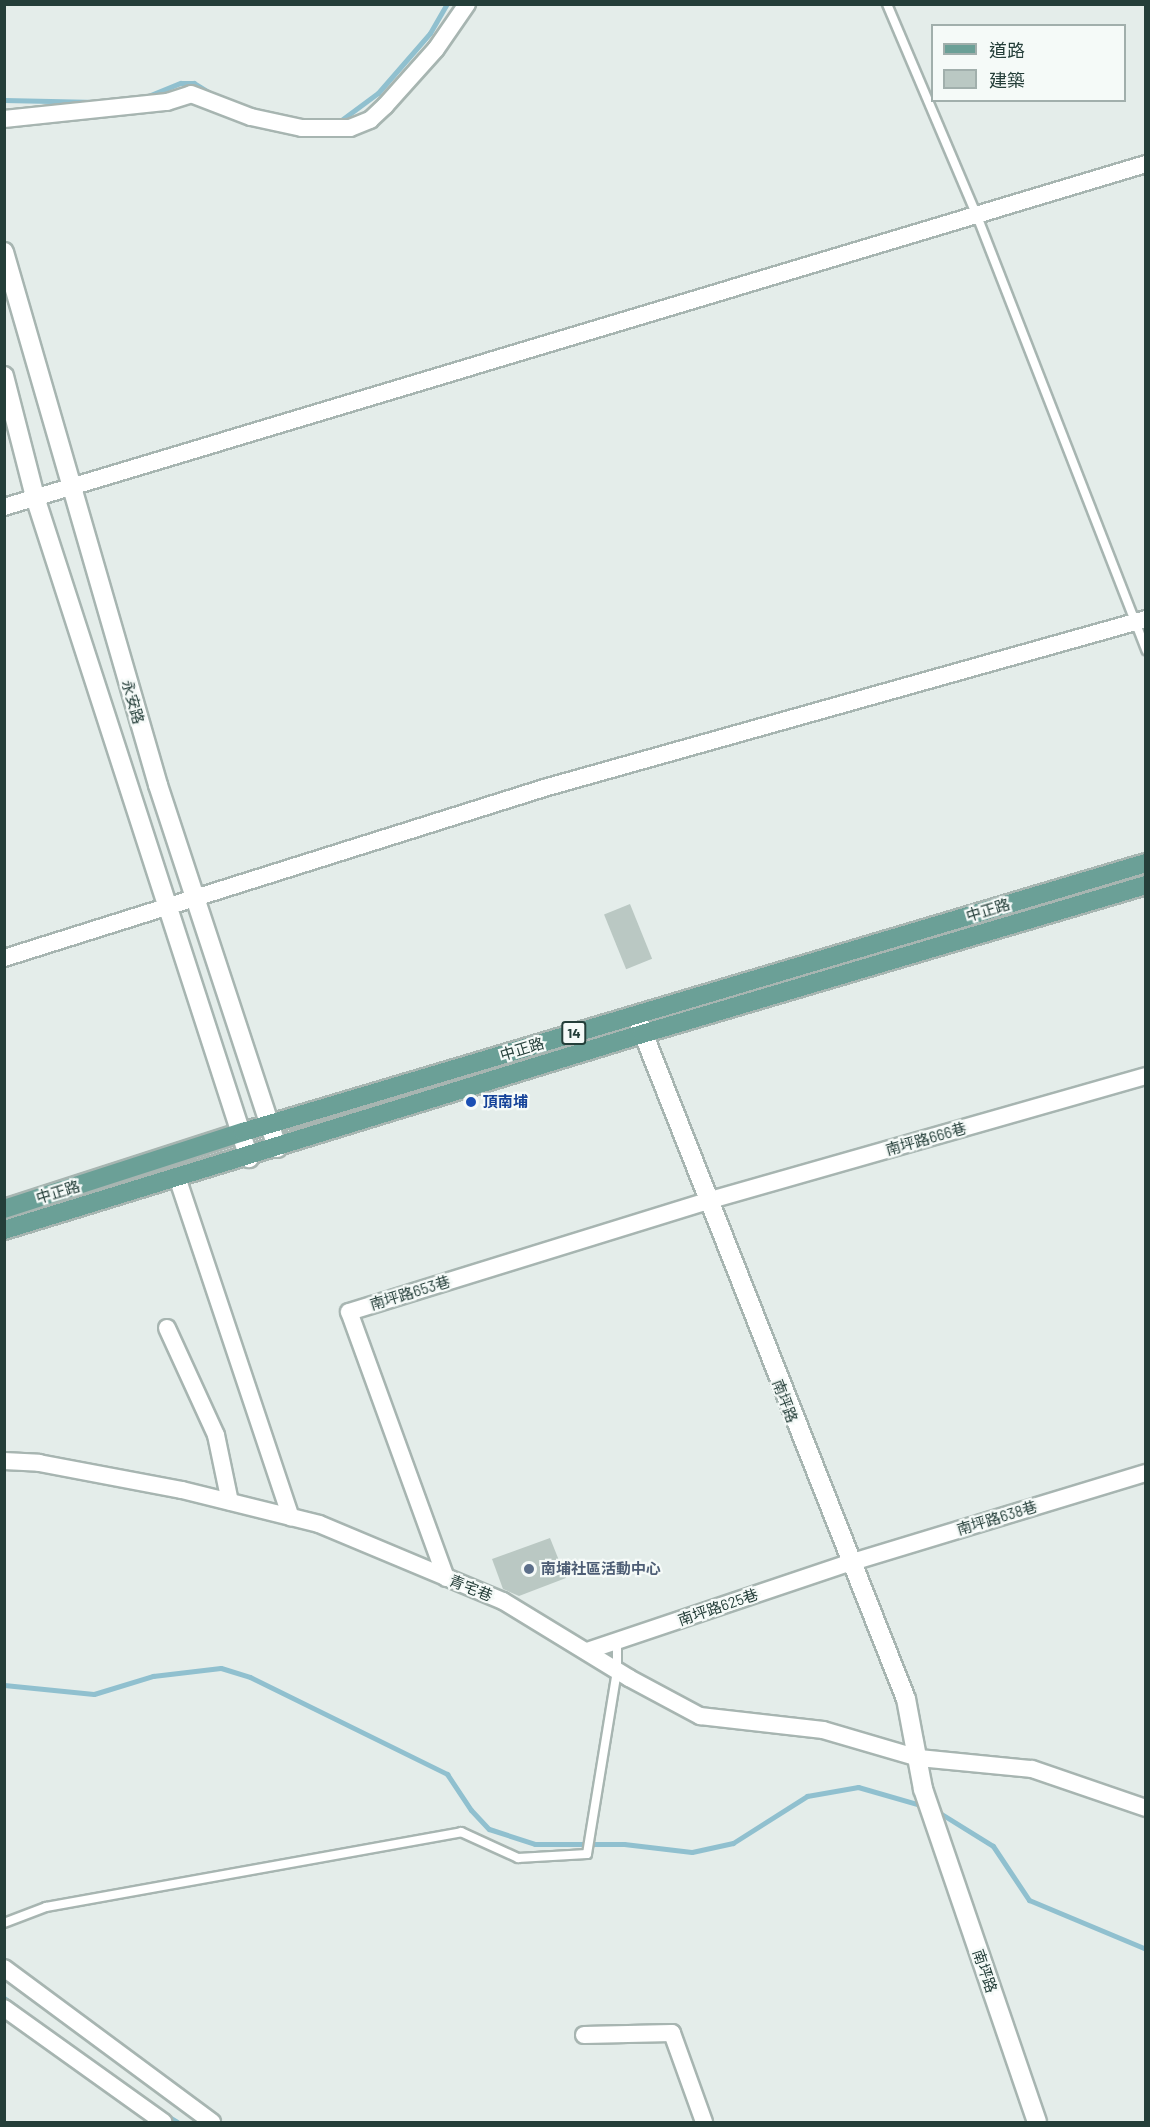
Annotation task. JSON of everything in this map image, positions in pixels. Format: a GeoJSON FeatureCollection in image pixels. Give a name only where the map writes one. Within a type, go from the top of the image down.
{"type":"FeatureCollection","features":[{"type":"Feature","properties":{"kind":"main road","name":"中正路"},"geometry":{"type":"LineString","coordinates":[[4,1209],[243,1132],[1146,863]]}},
{"type":"Feature","properties":{"kind":"main road","name":"中正路"},"geometry":{"type":"LineString","coordinates":[[4,1230],[177,1177],[249,1158],[642,1034],[1146,885]]}},
{"type":"Feature","properties":{"kind":"street"},"geometry":{"type":"LineString","coordinates":[[4,119],[167,102],[191,94],[251,117],[292,126],[350,128],[370,120],[385,106],[436,49],[467,4]]}},
{"type":"Feature","properties":{"kind":"street"},"geometry":{"type":"LineString","coordinates":[[4,507],[607,323],[1146,165]]}},
{"type":"Feature","properties":{"kind":"street","name":"永安路"},"geometry":{"type":"LineString","coordinates":[[4,252],[70,488],[193,897],[267,1125],[277,1148]]}},
{"type":"Feature","properties":{"kind":"street","name":"永安路"},"geometry":{"type":"LineString","coordinates":[[4,376],[35,497],[243,1132],[249,1158]]}},
{"type":"Feature","properties":{"kind":"street"},"geometry":{"type":"LineString","coordinates":[[4,958],[167,904],[544,788],[1140,621]]}},
{"type":"Feature","properties":{"kind":"street","name":"南坪路"},"geometry":{"type":"LineString","coordinates":[[636,1015],[849,1563],[906,1699],[919,1758],[923,1789],[1037,2122]]}},
{"type":"Feature","properties":{"kind":"street","name":"南坪路666巷"},"geometry":{"type":"LineString","coordinates":[[707,1201],[1146,1076]]}},
{"type":"Feature","properties":{"kind":"street"},"geometry":{"type":"LineString","coordinates":[[177,1177],[291,1517]]}},
{"type":"Feature","properties":{"kind":"street","name":"南坪路653巷"},"geometry":{"type":"LineString","coordinates":[[446,1578],[349,1312],[707,1201]]}},
{"type":"Feature","properties":{"kind":"street"},"geometry":{"type":"LineString","coordinates":[[167,1328],[216,1435],[230,1502]]}},
{"type":"Feature","properties":{"kind":"street","name":"青宅巷"},"geometry":{"type":"LineString","coordinates":[[4,1461],[39,1463],[230,1502],[291,1517],[388,1550],[446,1578],[503,1601],[617,1670],[699,1716],[823,1730],[919,1758],[1032,1769],[1146,1808]]}},
{"type":"Feature","properties":{"kind":"street","name":"南坪路638巷"},"geometry":{"type":"LineString","coordinates":[[849,1563],[1146,1473]]}},
{"type":"Feature","properties":{"kind":"street","name":"南坪路625巷"},"geometry":{"type":"LineString","coordinates":[[587,1651],[849,1563]]}},
{"type":"Feature","properties":{"kind":"street"},"geometry":{"type":"LineString","coordinates":[[4,1968],[212,2122]]}},
{"type":"Feature","properties":{"kind":"street"},"geometry":{"type":"LineString","coordinates":[[4,2008],[163,2122]]}},
{"type":"Feature","properties":{"kind":"street"},"geometry":{"type":"LineString","coordinates":[[584,2036],[672,2033],[704,2122]]}},
{"type":"Feature","properties":{"kind":"lane"},"geometry":{"type":"LineString","coordinates":[[887,4],[977,216],[1140,621],[1146,650]]}},
{"type":"Feature","properties":{"kind":"lane"},"geometry":{"type":"LineString","coordinates":[[4,1923],[67,1903],[461,1832],[518,1858],[586,1854],[617,1670],[616,1641]]}},
{"type":"Feature","properties":{"kind":"building"},"geometry":{"type":"Polygon","coordinates":[[[630,904],[652,959],[626,969],[604,914],[630,904]]]}},
{"type":"Feature","properties":{"kind":"building","name":"南埔社區活動中心"},"geometry":{"type":"Polygon","coordinates":[[[550,1538],[566,1578],[519,1596],[503,1589],[492,1559],[550,1538]]]}},
{"type":"Feature","properties":{"kind":"waterway"},"geometry":{"type":"LineString","coordinates":[[340,121],[378,93],[430,33],[447,4]]}},
{"type":"Feature","properties":{"kind":"waterway"},"geometry":{"type":"LineString","coordinates":[[148,96],[181,83],[194,83],[213,95]]}},
{"type":"Feature","properties":{"kind":"waterway"},"geometry":{"type":"LineString","coordinates":[[4,100],[97,102]]}},
{"type":"Feature","properties":{"kind":"waterway"},"geometry":{"type":"LineString","coordinates":[[4,1685],[94,1694],[153,1676],[221,1668],[250,1677],[447,1774],[471,1810],[489,1829],[535,1844],[624,1844],[692,1852],[733,1843],[807,1796],[858,1787],[924,1806]]}},
{"type":"Feature","properties":{"kind":"waterway"},"geometry":{"type":"LineString","coordinates":[[935,1810],[993,1846],[1029,1900],[1146,1949]]}},
{"type":"Feature","properties":{"kind":"waterway"},"geometry":{"type":"LineString","coordinates":[[4,1998],[17,2007]]}},
{"type":"Feature","properties":{"kind":"waterway"},"geometry":{"type":"LineString","coordinates":[[166,2115],[177,2122]]}},
{"type":"Feature","properties":{"kind":"place","name":"頂南埔"},"geometry":{"type":"Point","coordinates":[471,1102]}},
{"type":"Feature","properties":{"kind":"place","name":"南埔社區活動中心"},"geometry":{"type":"Point","coordinates":[529,1569]}}]}
